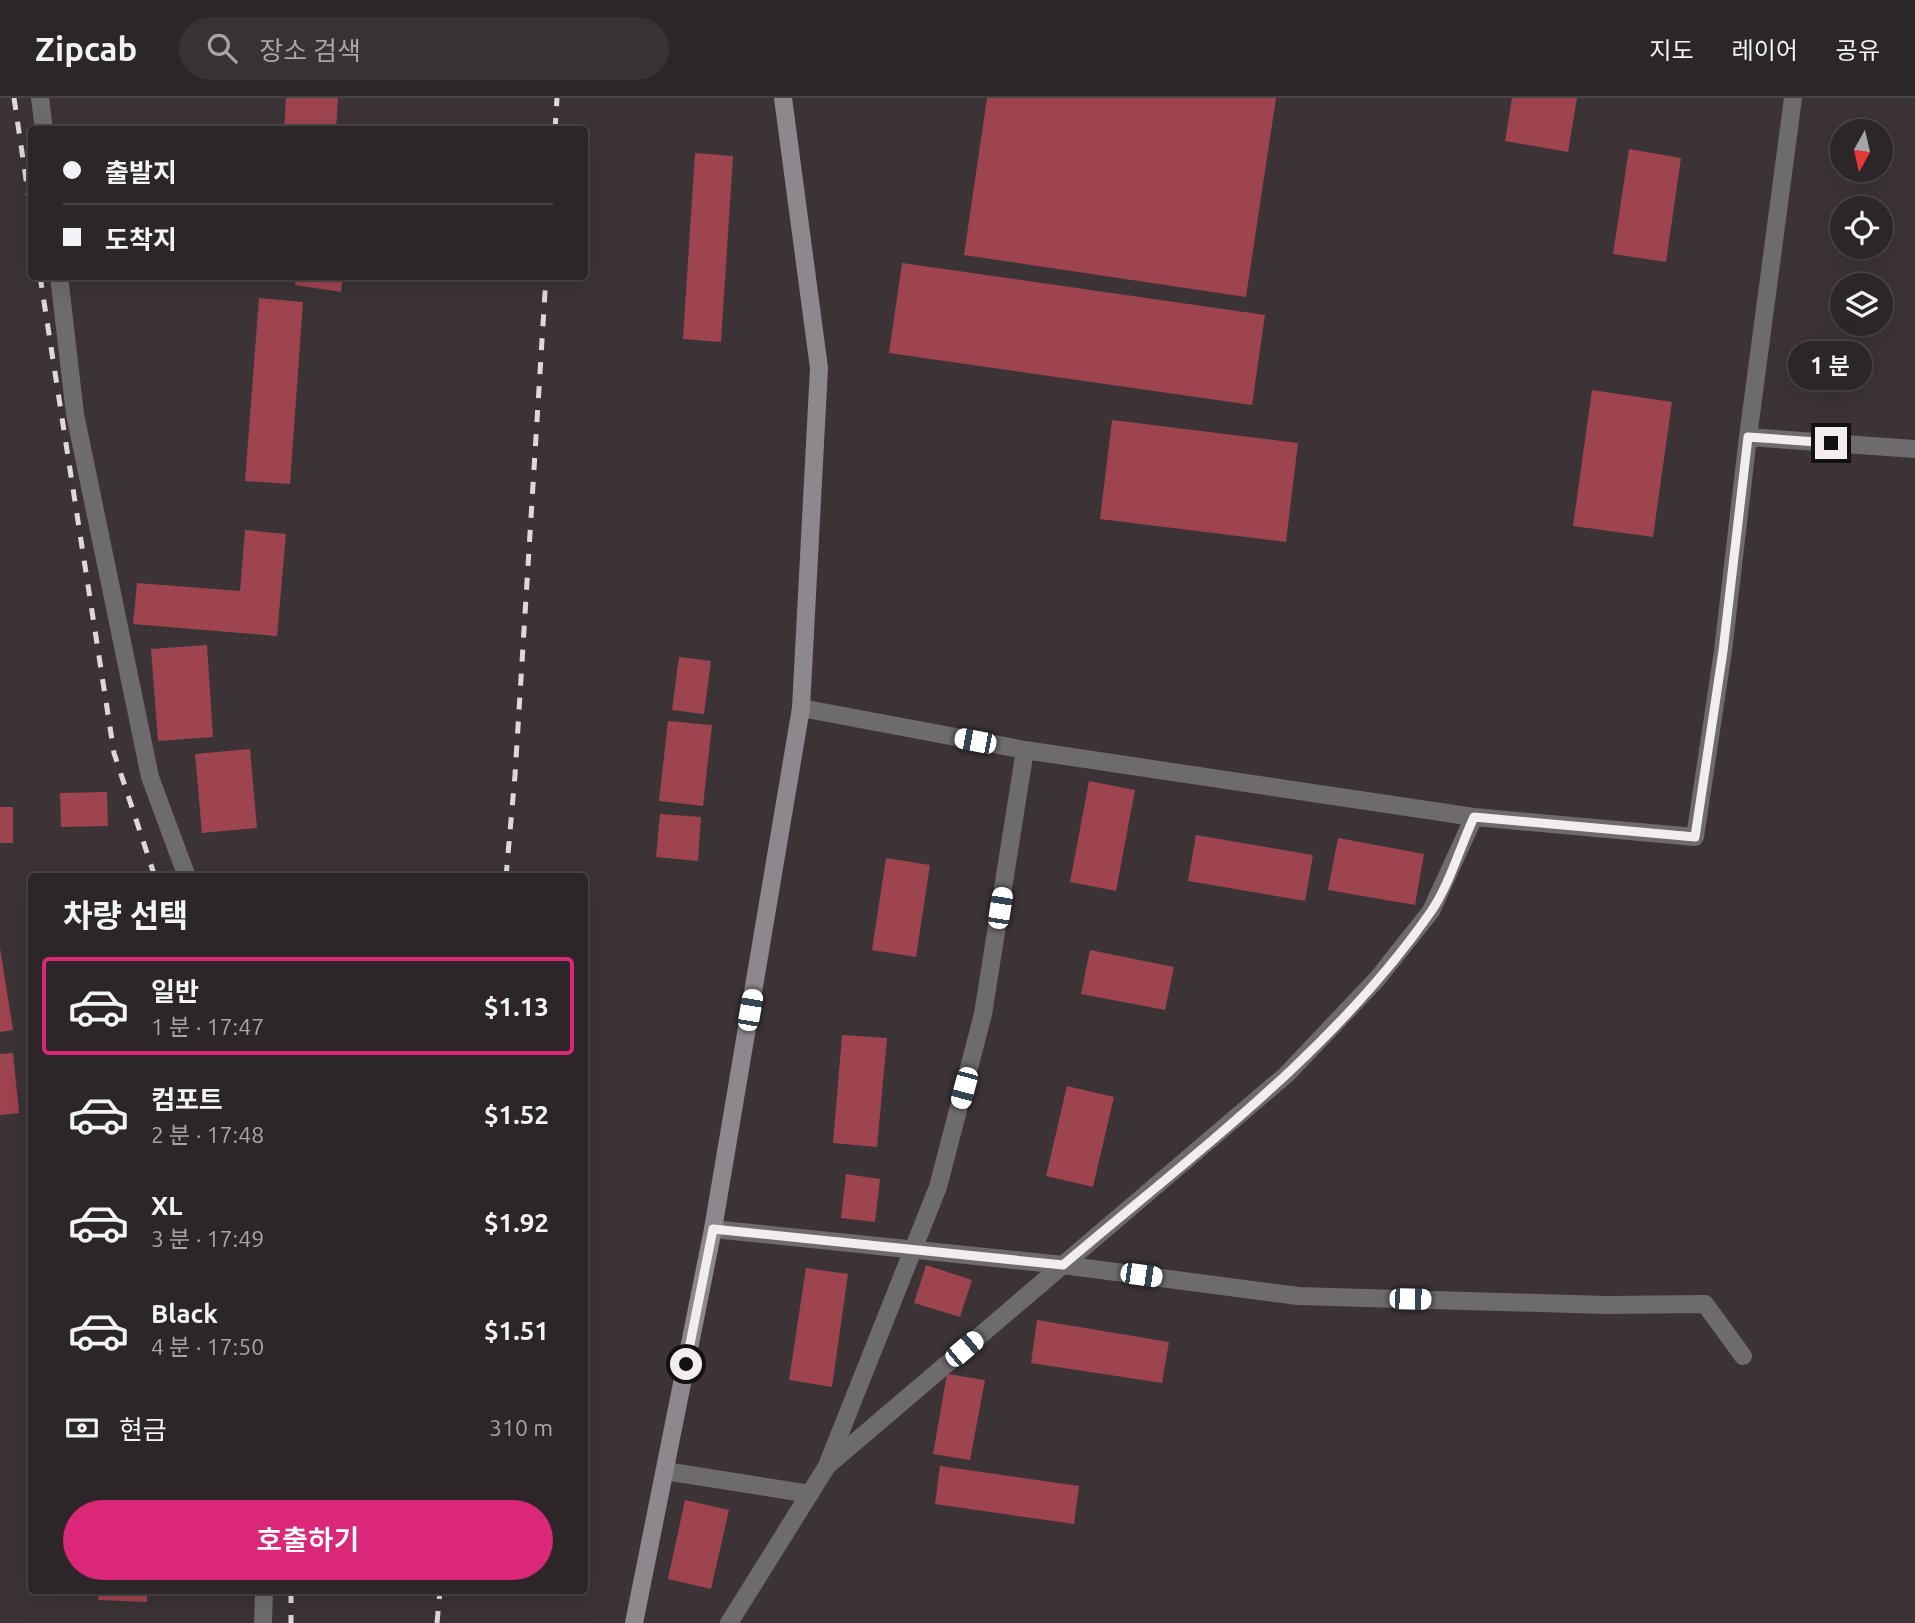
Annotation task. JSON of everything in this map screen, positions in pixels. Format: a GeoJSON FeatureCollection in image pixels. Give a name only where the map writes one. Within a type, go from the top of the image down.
{"type":"FeatureCollection","features":[{"type":"Feature","properties":{"kind":"street"},"geometry":{"type":"LineString","coordinates":[[40,98],[44,126]]}},
{"type":"Feature","properties":{"kind":"street"},"geometry":{"type":"LineString","coordinates":[[634,1623],[713,1229],[801,708],[819,368],[783,98]]}},
{"type":"Feature","properties":{"kind":"street"},"geometry":{"type":"LineString","coordinates":[[801,708],[1025,750],[1474,817],[1695,837],[1723,651],[1793,98]]}},
{"type":"Feature","properties":{"kind":"street"},"geometry":{"type":"LineString","coordinates":[[59,280],[75,414],[150,777],[186,873]]}},
{"type":"Feature","properties":{"kind":"street"},"geometry":{"type":"LineString","coordinates":[[1748,437],[1915,449]]}},
{"type":"Feature","properties":{"kind":"street"},"geometry":{"type":"LineString","coordinates":[[729,1623],[827,1466],[938,1187],[983,1014],[1025,750]]}},
{"type":"Feature","properties":{"kind":"street"},"geometry":{"type":"LineString","coordinates":[[827,1466],[1287,1074],[1377,979],[1431,911],[1474,817]]}},
{"type":"Feature","properties":{"kind":"street"},"geometry":{"type":"LineString","coordinates":[[713,1229],[913,1252],[1063,1265],[1298,1296],[1606,1305],[1705,1304],[1743,1356]]}},
{"type":"Feature","properties":{"kind":"street"},"geometry":{"type":"LineString","coordinates":[[665,1471],[810,1494]]}},
{"type":"Feature","properties":{"kind":"street"},"geometry":{"type":"LineString","coordinates":[[263,1623],[264,1594]]}},
{"type":"Feature","properties":{"kind":"building"},"geometry":{"type":"Polygon","coordinates":[[[286,98],[338,98],[336,126],[284,126],[286,98]]]}},
{"type":"Feature","properties":{"kind":"building"},"geometry":{"type":"Polygon","coordinates":[[[987,98],[1276,98],[1246,297],[964,255],[987,98]]]}},
{"type":"Feature","properties":{"kind":"building"},"geometry":{"type":"Polygon","coordinates":[[[1512,98],[1577,98],[1568,152],[1505,141],[1512,98]]]}},
{"type":"Feature","properties":{"kind":"building"},"geometry":{"type":"Polygon","coordinates":[[[1629,149],[1681,158],[1666,262],[1613,254],[1629,149]]]}},
{"type":"Feature","properties":{"kind":"building"},"geometry":{"type":"Polygon","coordinates":[[[695,153],[733,156],[721,342],[683,339],[695,153]]]}},
{"type":"Feature","properties":{"kind":"building"},"geometry":{"type":"Polygon","coordinates":[[[902,263],[1265,315],[1252,405],[889,353],[902,263]]]}},
{"type":"Feature","properties":{"kind":"building"},"geometry":{"type":"Polygon","coordinates":[[[296,280],[342,280],[341,292],[295,285],[296,280]]]}},
{"type":"Feature","properties":{"kind":"building"},"geometry":{"type":"Polygon","coordinates":[[[259,298],[303,302],[290,484],[245,481],[259,298]]]}},
{"type":"Feature","properties":{"kind":"building"},"geometry":{"type":"Polygon","coordinates":[[[1592,390],[1672,402],[1653,537],[1573,526],[1592,390]]]}},
{"type":"Feature","properties":{"kind":"building"},"geometry":{"type":"Polygon","coordinates":[[[1112,420],[1298,443],[1286,542],[1100,519],[1112,420]]]}},
{"type":"Feature","properties":{"kind":"building"},"geometry":{"type":"Polygon","coordinates":[[[245,530],[286,534],[277,636],[133,624],[137,583],[240,591],[245,530]]]}},
{"type":"Feature","properties":{"kind":"building"},"geometry":{"type":"Polygon","coordinates":[[[207,645],[213,737],[158,741],[151,649],[207,645]]]}},
{"type":"Feature","properties":{"kind":"building"},"geometry":{"type":"Polygon","coordinates":[[[679,657],[711,661],[704,714],[672,710],[679,657]]]}},
{"type":"Feature","properties":{"kind":"building"},"geometry":{"type":"Polygon","coordinates":[[[668,721],[712,725],[703,806],[659,801],[668,721]]]}},
{"type":"Feature","properties":{"kind":"building"},"geometry":{"type":"Polygon","coordinates":[[[250,749],[257,828],[202,833],[195,754],[250,749]]]}},
{"type":"Feature","properties":{"kind":"building"},"geometry":{"type":"Polygon","coordinates":[[[1089,781],[1135,790],[1116,891],[1070,882],[1089,781]]]}},
{"type":"Feature","properties":{"kind":"building"},"geometry":{"type":"Polygon","coordinates":[[[107,792],[108,826],[61,827],[60,793],[107,792]]]}},
{"type":"Feature","properties":{"kind":"building"},"geometry":{"type":"Polygon","coordinates":[[[0,807],[13,807],[13,843],[0,843],[0,807]]]}},
{"type":"Feature","properties":{"kind":"building"},"geometry":{"type":"Polygon","coordinates":[[[660,814],[701,817],[698,861],[656,857],[660,814]]]}},
{"type":"Feature","properties":{"kind":"building"},"geometry":{"type":"Polygon","coordinates":[[[1196,835],[1313,855],[1305,901],[1188,881],[1196,835]]]}},
{"type":"Feature","properties":{"kind":"building"},"geometry":{"type":"Polygon","coordinates":[[[1338,838],[1424,854],[1415,905],[1328,890],[1338,838]]]}},
{"type":"Feature","properties":{"kind":"building"},"geometry":{"type":"Polygon","coordinates":[[[886,858],[930,865],[916,957],[872,950],[886,858]]]}},
{"type":"Feature","properties":{"kind":"building"},"geometry":{"type":"Polygon","coordinates":[[[0,948],[13,1030],[0,1032],[0,948]]]}},
{"type":"Feature","properties":{"kind":"building"},"geometry":{"type":"Polygon","coordinates":[[[1090,950],[1174,967],[1165,1010],[1081,994],[1090,950]]]}},
{"type":"Feature","properties":{"kind":"building"},"geometry":{"type":"Polygon","coordinates":[[[842,1035],[887,1038],[877,1147],[833,1143],[842,1035]]]}},
{"type":"Feature","properties":{"kind":"building"},"geometry":{"type":"Polygon","coordinates":[[[13,1053],[19,1113],[0,1115],[0,1054],[13,1053]]]}},
{"type":"Feature","properties":{"kind":"building"},"geometry":{"type":"Polygon","coordinates":[[[1067,1086],[1114,1097],[1093,1187],[1046,1176],[1067,1086]]]}},
{"type":"Feature","properties":{"kind":"building"},"geometry":{"type":"Polygon","coordinates":[[[846,1174],[880,1179],[875,1222],[841,1218],[846,1174]]]}},
{"type":"Feature","properties":{"kind":"building"},"geometry":{"type":"Polygon","coordinates":[[[926,1265],[972,1280],[960,1317],[914,1303],[926,1265]]]}},
{"type":"Feature","properties":{"kind":"building"},"geometry":{"type":"Polygon","coordinates":[[[806,1268],[848,1274],[832,1387],[789,1380],[806,1268]]]}},
{"type":"Feature","properties":{"kind":"building"},"geometry":{"type":"Polygon","coordinates":[[[1037,1320],[1169,1342],[1162,1383],[1031,1363],[1037,1320]]]}},
{"type":"Feature","properties":{"kind":"building"},"geometry":{"type":"Polygon","coordinates":[[[947,1374],[985,1380],[970,1460],[933,1454],[947,1374]]]}},
{"type":"Feature","properties":{"kind":"building"},"geometry":{"type":"Polygon","coordinates":[[[940,1466],[1079,1486],[1074,1524],[935,1504],[940,1466]]]}},
{"type":"Feature","properties":{"kind":"building"},"geometry":{"type":"Polygon","coordinates":[[[685,1500],[729,1510],[711,1589],[668,1579],[685,1500]]]}},
{"type":"Feature","properties":{"kind":"building"},"geometry":{"type":"Polygon","coordinates":[[[99,1594],[147,1594],[147,1602],[98,1600],[99,1594]]]}},
{"type":"Feature","properties":{"kind":"railway"},"geometry":{"type":"LineString","coordinates":[[14,98],[28,193]]}},
{"type":"Feature","properties":{"kind":"railway"},"geometry":{"type":"LineString","coordinates":[[555,126],[557,98]]}},
{"type":"Feature","properties":{"kind":"railway"},"geometry":{"type":"LineString","coordinates":[[41,280],[114,753],[154,873]]}},
{"type":"Feature","properties":{"kind":"railway"},"geometry":{"type":"LineString","coordinates":[[506,873],[515,775],[546,280]]}},
{"type":"Feature","properties":{"kind":"railway"},"geometry":{"type":"LineString","coordinates":[[291,1594],[291,1623]]}},
{"type":"Feature","properties":{"kind":"railway"},"geometry":{"type":"LineString","coordinates":[[437,1623],[440,1594]]}},
{"type":"Feature","properties":{"kind":"route"},"geometry":{"type":"LineString","coordinates":[[686,1364],[713,1229],[913,1252],[1063,1265],[1287,1074],[1377,979],[1431,911],[1474,817],[1695,837],[1723,651],[1748,437],[1831,443]]}}]}
